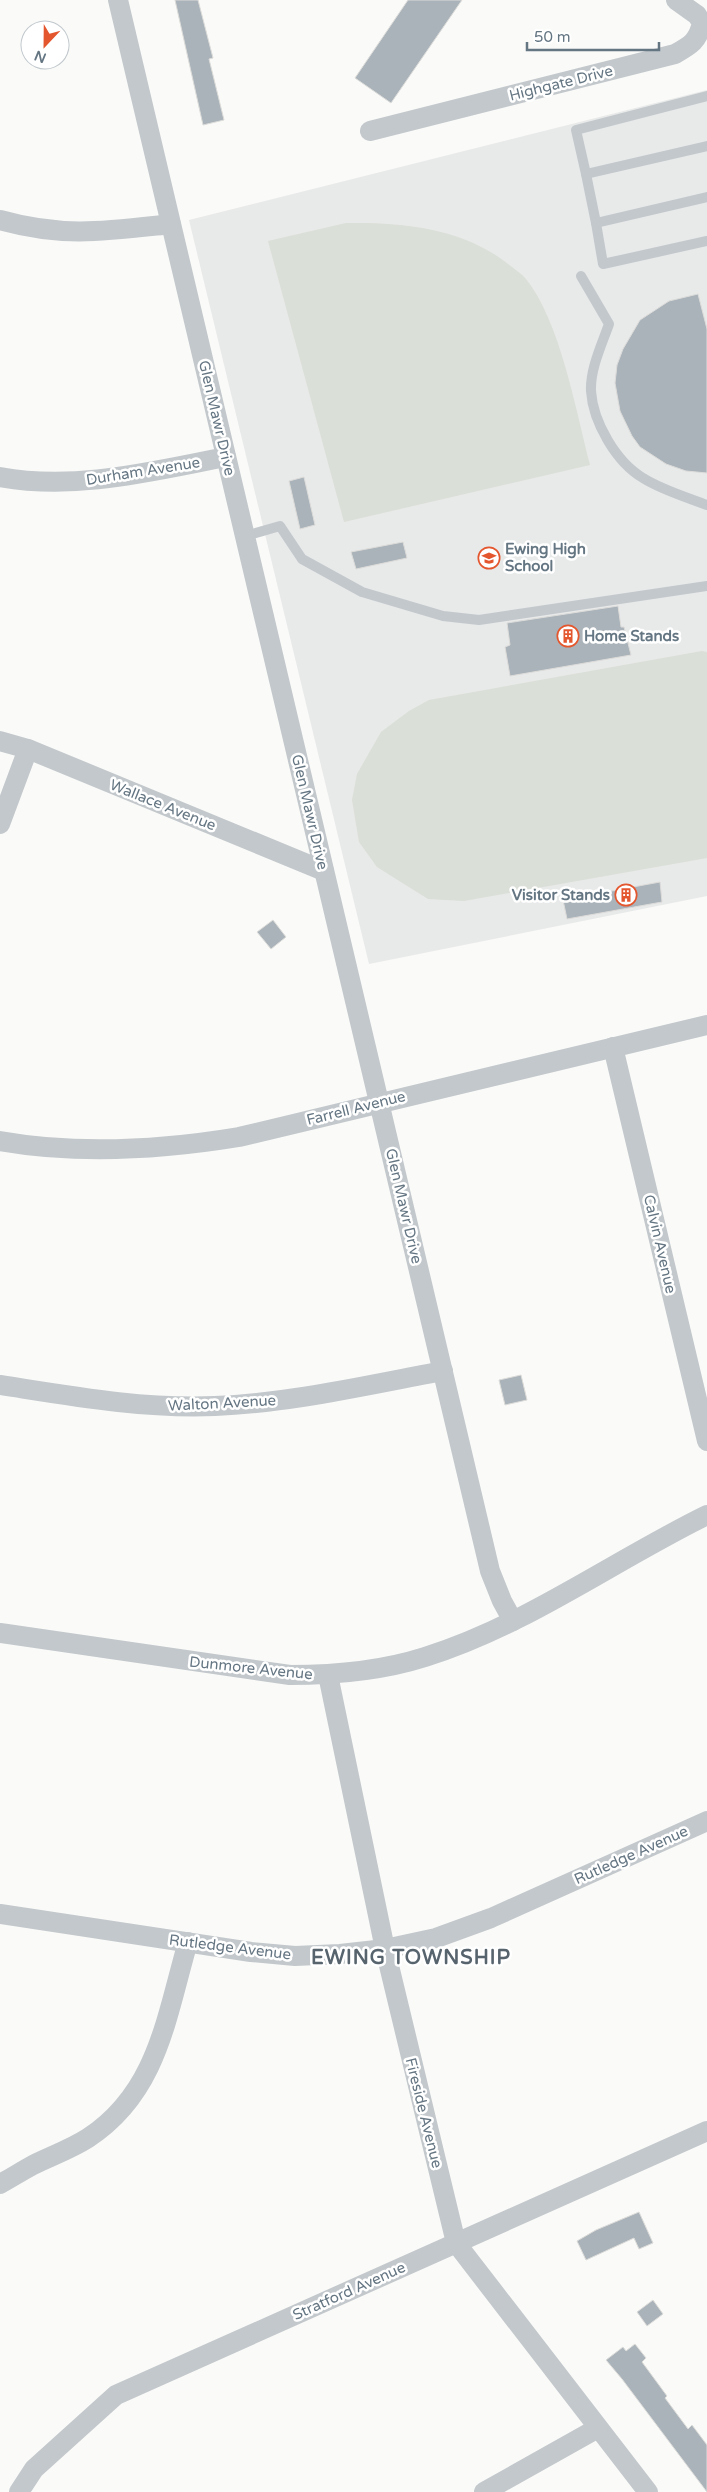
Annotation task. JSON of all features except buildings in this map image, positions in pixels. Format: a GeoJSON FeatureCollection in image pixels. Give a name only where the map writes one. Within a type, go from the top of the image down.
{"type":"FeatureCollection","features":[{"type":"Feature","properties":{"kind":"street","name":"Glen Mawr Drive"},"geometry":{"type":"LineString","coordinates":[[118,0],[490,1571],[502,1601],[513,1621]]}},
{"type":"Feature","properties":{"kind":"street","name":"Highgate Drive"},"geometry":{"type":"LineString","coordinates":[[370,131],[676,54],[689,46],[699,35],[702,23],[697,15],[676,0]]}},
{"type":"Feature","properties":{"kind":"street"},"geometry":{"type":"LineString","coordinates":[[0,220],[57,232],[90,233],[171,224]]}},
{"type":"Feature","properties":{"kind":"street","name":"Durham Avenue"},"geometry":{"type":"LineString","coordinates":[[0,477],[39,481],[82,481],[118,478],[226,457]]}},
{"type":"Feature","properties":{"kind":"street","name":"Wallace Avenue"},"geometry":{"type":"LineString","coordinates":[[0,741],[28,750],[324,871]]}},
{"type":"Feature","properties":{"kind":"street"},"geometry":{"type":"LineString","coordinates":[[0,824],[28,750]]}},
{"type":"Feature","properties":{"kind":"street","name":"Farrell Avenue"},"geometry":{"type":"LineString","coordinates":[[0,1142],[83,1150],[163,1147],[239,1137],[707,1025]]}},
{"type":"Feature","properties":{"kind":"street","name":"Calvin Avenue"},"geometry":{"type":"LineString","coordinates":[[613,1047],[707,1440]]}},
{"type":"Feature","properties":{"kind":"street","name":"Walton Avenue"},"geometry":{"type":"LineString","coordinates":[[0,1385],[113,1402],[164,1406],[214,1406],[284,1400],[443,1371]]}},
{"type":"Feature","properties":{"kind":"street","name":"Dunmore Avenue"},"geometry":{"type":"LineString","coordinates":[[0,1633],[245,1670],[290,1675],[328,1675],[385,1668],[425,1657],[467,1642],[513,1621],[707,1515]]}},
{"type":"Feature","properties":{"kind":"street","name":"Fireside Avenue"},"geometry":{"type":"LineString","coordinates":[[328,1675],[384,1948],[456,2243],[648,2492]]}},
{"type":"Feature","properties":{"kind":"street","name":"Rutledge Avenue"},"geometry":{"type":"LineString","coordinates":[[0,1914],[295,1956],[340,1954],[436,1938],[491,1918],[707,1821]]}},
{"type":"Feature","properties":{"kind":"street"},"geometry":{"type":"LineString","coordinates":[[0,2184],[87,2139],[108,2124],[128,2104],[142,2084],[154,2059],[188,1942]]}},
{"type":"Feature","properties":{"kind":"street","name":"Stratford Avenue"},"geometry":{"type":"LineString","coordinates":[[19,2492],[34,2469],[116,2395],[707,2131]]}},
{"type":"Feature","properties":{"kind":"street"},"geometry":{"type":"LineString","coordinates":[[484,2492],[598,2428]]}},
{"type":"Feature","properties":{"kind":"lane"},"geometry":{"type":"LineString","coordinates":[[707,96],[576,130],[603,264],[707,241]]}},
{"type":"Feature","properties":{"kind":"lane"},"geometry":{"type":"LineString","coordinates":[[586,174],[707,146]]}},
{"type":"Feature","properties":{"kind":"lane"},"geometry":{"type":"LineString","coordinates":[[596,223],[707,197]]}},
{"type":"Feature","properties":{"kind":"lane"},"geometry":{"type":"LineString","coordinates":[[581,276],[609,324],[598,357],[591,390],[597,418],[610,442],[624,462],[642,478],[707,506]]}},
{"type":"Feature","properties":{"kind":"lane"},"geometry":{"type":"LineString","coordinates":[[245,536],[280,526],[302,559],[328,576],[362,592],[443,616],[479,620],[707,586]]}},
{"type":"Feature","properties":{"kind":"shaded area","name":"Ewing High School"},"geometry":{"type":"Polygon","coordinates":[[[707,90],[707,896],[369,964],[189,220],[707,90]]]}},
{"type":"Feature","properties":{"kind":"shaded area"},"geometry":{"type":"Polygon","coordinates":[[[346,223],[410,226],[452,235],[472,242],[490,252],[524,277],[538,297],[558,342],[573,393],[590,465],[344,522],[268,241],[346,223]]]}},
{"type":"Feature","properties":{"kind":"shaded area"},"geometry":{"type":"Polygon","coordinates":[[[702,651],[707,652],[707,858],[464,901],[428,899],[377,867],[359,842],[352,800],[357,774],[381,732],[409,711],[429,700],[702,651]]]}},
{"type":"Feature","properties":{"kind":"place","name":"Ewing High School"},"geometry":{"type":"Point","coordinates":[489,558]}},
{"type":"Feature","properties":{"kind":"place","name":"Home Stands"},"geometry":{"type":"Point","coordinates":[568,636]}},
{"type":"Feature","properties":{"kind":"place","name":"Visitor Stands"},"geometry":{"type":"Point","coordinates":[626,895]}},
{"type":"Feature","properties":{"kind":"district","name":"EWING TOWNSHIP"},"geometry":{"type":"Point","coordinates":[411,1957]}}]}
